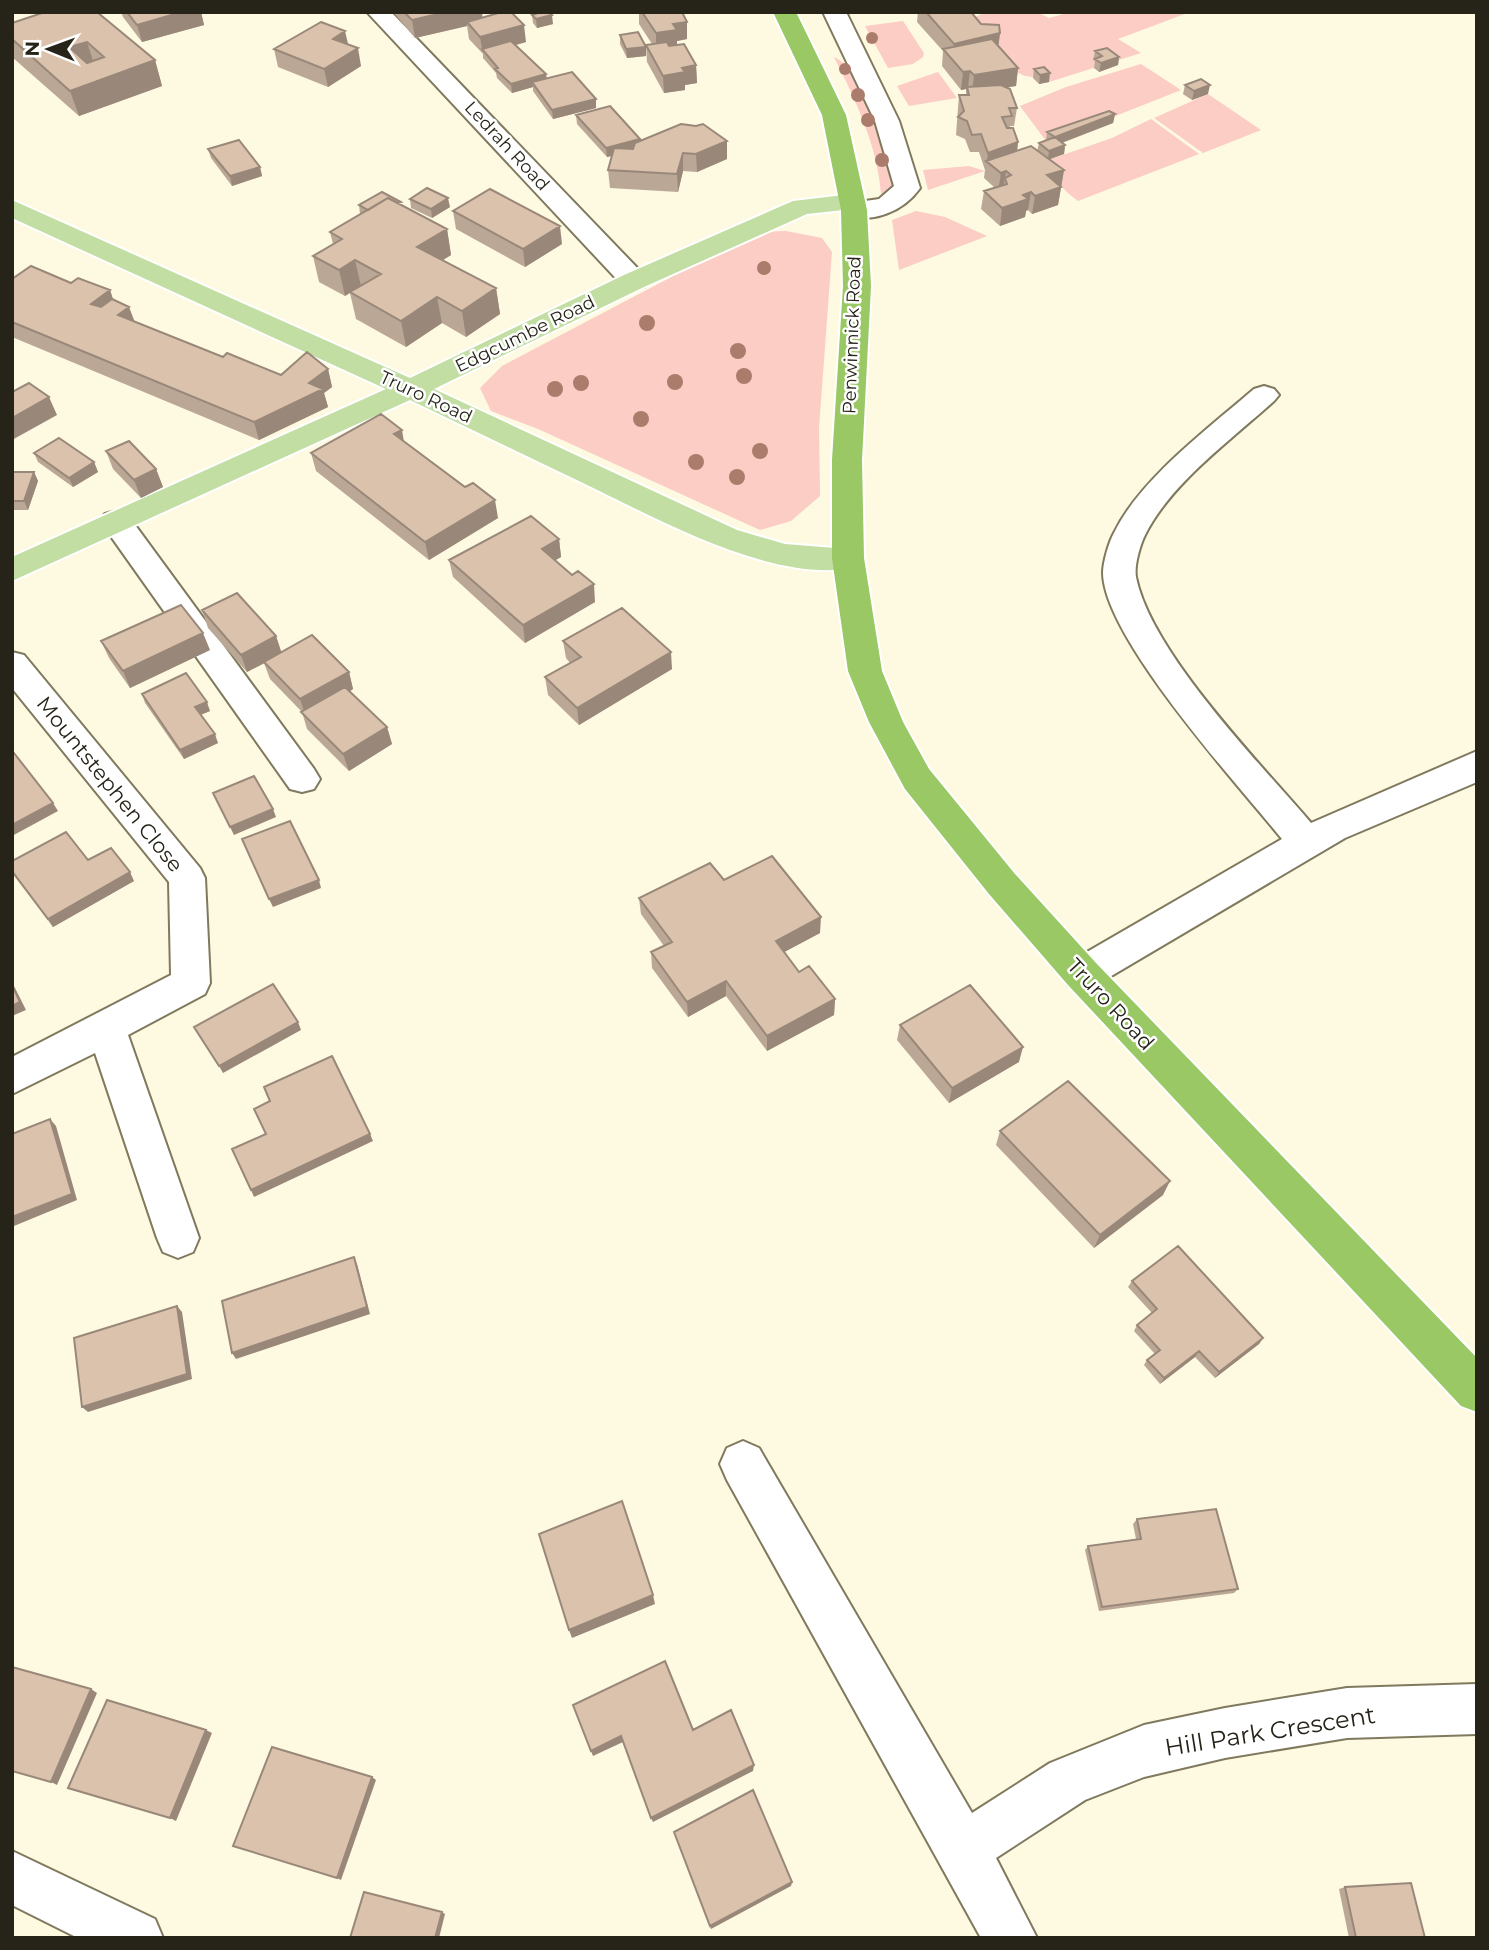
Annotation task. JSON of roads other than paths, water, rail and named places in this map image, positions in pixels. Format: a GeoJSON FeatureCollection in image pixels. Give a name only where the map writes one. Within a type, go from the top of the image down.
{"type":"FeatureCollection","features":[{"type":"Feature","properties":{"kind":"highway","name":"Penwinnick Road"},"geometry":{"type":"LineString","coordinates":[[784,12],[834,115],[853,206],[857,286],[847,460]]}},
{"type":"Feature","properties":{"kind":"highway","name":"Truro Road"},"geometry":{"type":"LineString","coordinates":[[847,460],[848,558],[865,671],[886,722],[917,779],[965,842],[1082,974],[1477,1390]]}},
{"type":"Feature","properties":{"kind":"main road","name":"Edgcumbe Road"},"geometry":{"type":"LineString","coordinates":[[12,570],[410,389],[634,281],[802,207],[853,206]]}},
{"type":"Feature","properties":{"kind":"main road","name":"Truro Road"},"geometry":{"type":"LineString","coordinates":[[12,208],[410,389],[726,538],[785,555],[848,558]]}},
{"type":"Feature","properties":{"kind":"street","name":"Ledrah Road"},"geometry":{"type":"LineString","coordinates":[[378,12],[634,281]]}},
{"type":"Feature","properties":{"kind":"street"},"geometry":{"type":"LineString","coordinates":[[835,12],[887,121],[907,188],[887,206],[853,206]]}},
{"type":"Feature","properties":{"kind":"street"},"geometry":{"type":"LineString","coordinates":[[804,51],[851,45]]}},
{"type":"Feature","properties":{"kind":"street"},"geometry":{"type":"LineString","coordinates":[[1264,394],[1172,476],[1129,534],[1119,573],[1128,606],[1142,635],[1189,701],[1307,844]]}},
{"type":"Feature","properties":{"kind":"street"},"geometry":{"type":"LineString","coordinates":[[116,521],[302,779]]}},
{"type":"Feature","properties":{"kind":"street","name":"Mountstephen Close"},"geometry":{"type":"LineString","coordinates":[[12,664],[187,878],[191,983],[12,1077]]}},
{"type":"Feature","properties":{"kind":"street"},"geometry":{"type":"LineString","coordinates":[[1082,974],[1332,828],[1459,776],[1477,764]]}},
{"type":"Feature","properties":{"kind":"street"},"geometry":{"type":"LineString","coordinates":[[106,1028],[178,1238]]}},
{"type":"Feature","properties":{"kind":"street"},"geometry":{"type":"LineString","coordinates":[[743,1464],[963,1849],[1010,1938]]}},
{"type":"Feature","properties":{"kind":"street","name":"Hill Park Crescent"},"geometry":{"type":"LineString","coordinates":[[963,1849],[1068,1780],[1143,1751],[1225,1733],[1346,1713],[1477,1709]]}},
{"type":"Feature","properties":{"kind":"street"},"geometry":{"type":"LineString","coordinates":[[12,1877],[136,1938]]}}]}
